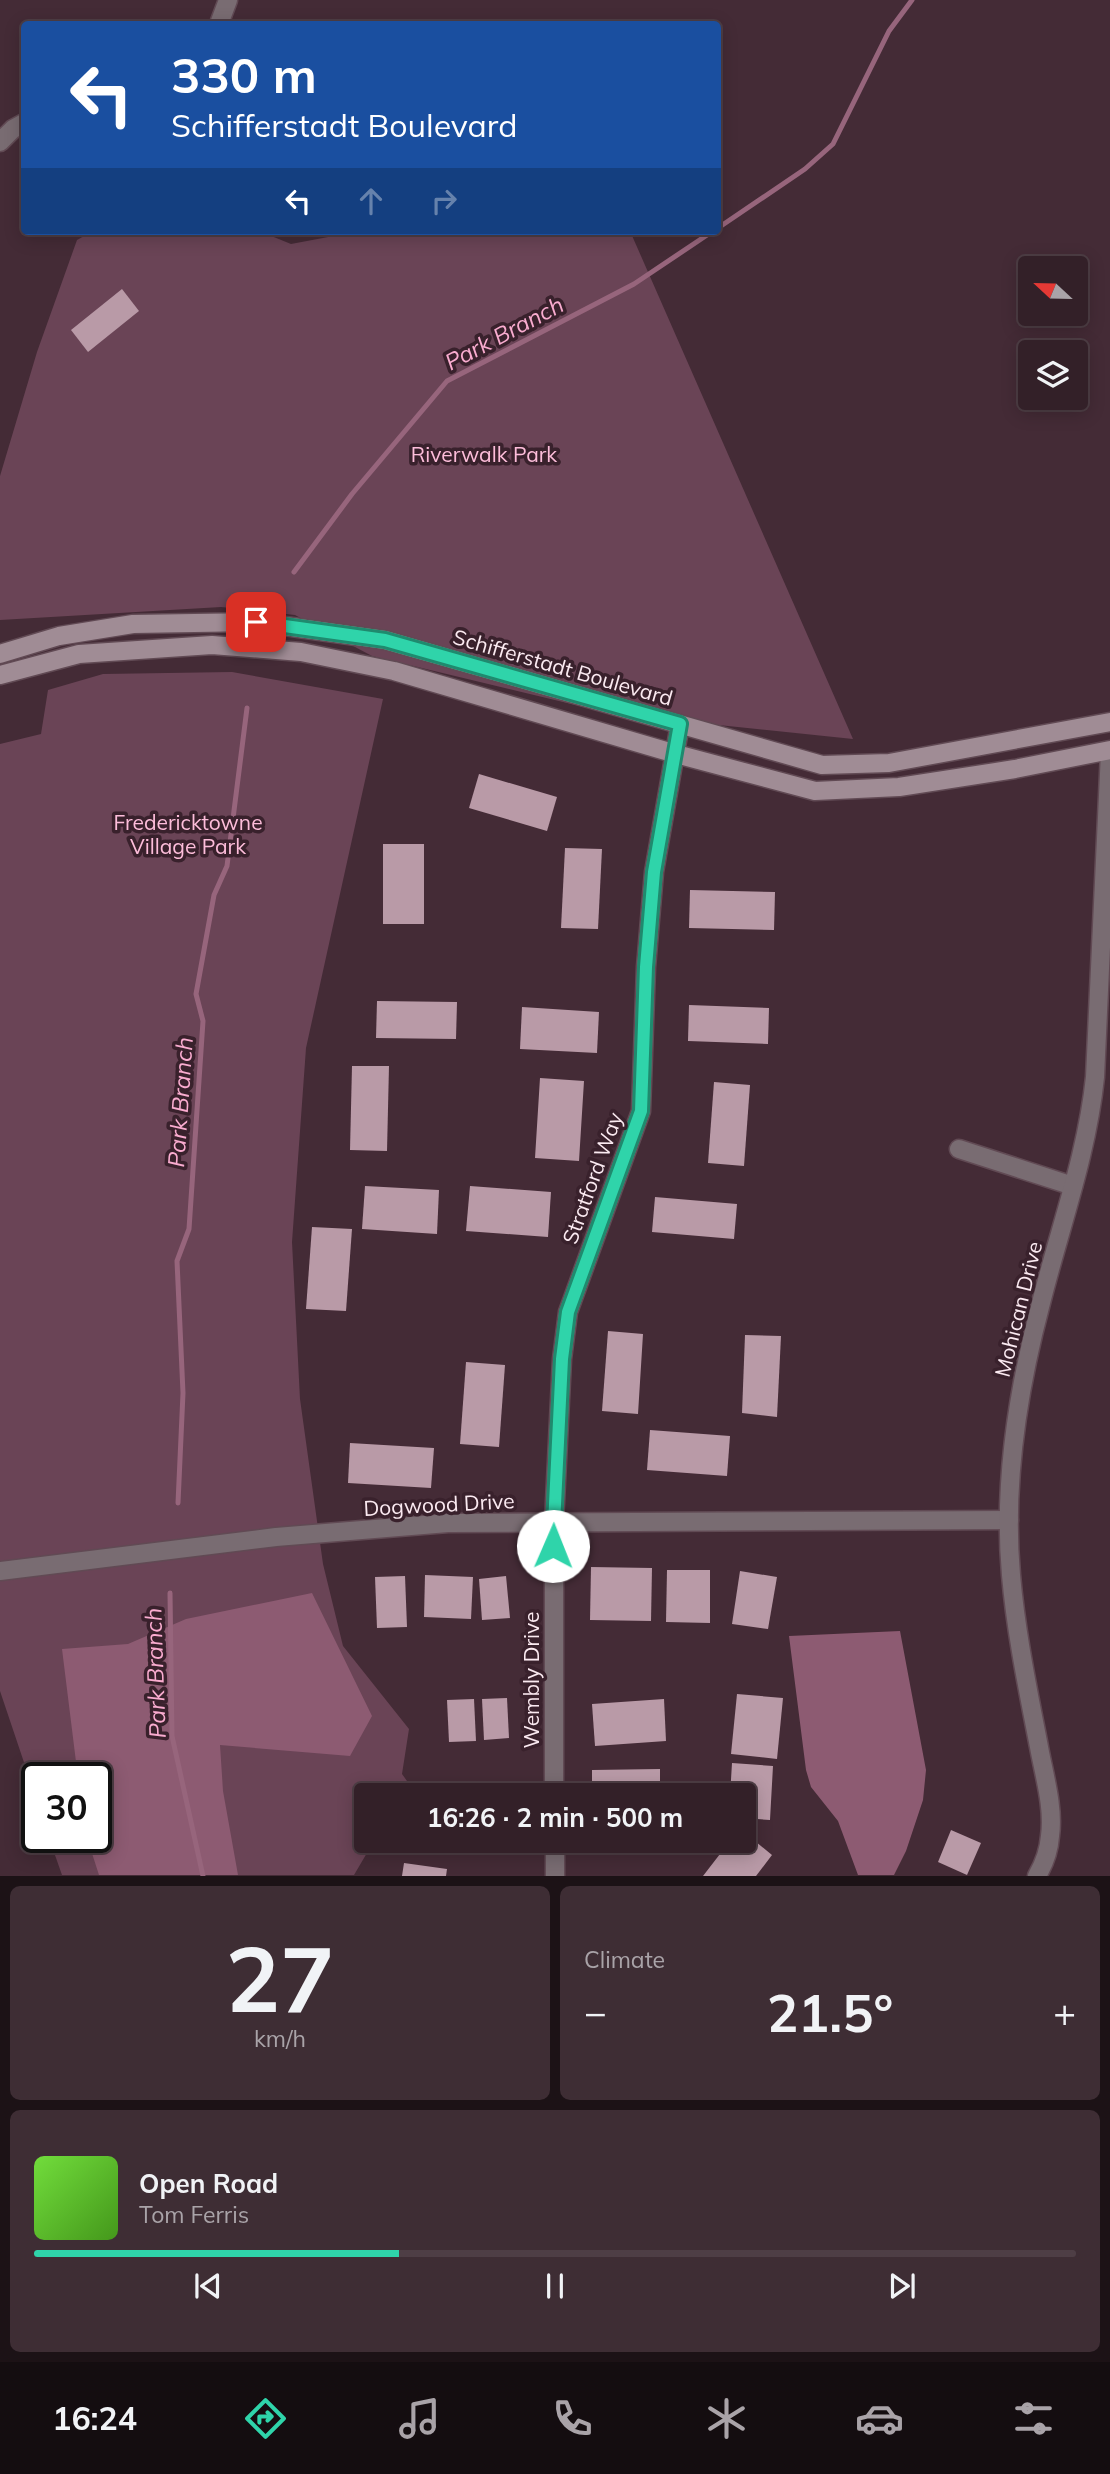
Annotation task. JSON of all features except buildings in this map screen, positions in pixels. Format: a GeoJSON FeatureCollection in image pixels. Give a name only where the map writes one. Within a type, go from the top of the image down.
{"type":"FeatureCollection","features":[{"type":"Feature","properties":{"kind":"main road","name":"Schifferstadt Boulevard"},"geometry":{"type":"LineString","coordinates":[[0,654],[59,636],[133,624],[256,622],[385,640],[822,765],[889,763],[1110,722]]}},
{"type":"Feature","properties":{"kind":"main road"},"geometry":{"type":"LineString","coordinates":[[0,675],[92,653],[212,645],[301,652],[394,671],[676,754],[815,791],[842,792],[899,787],[1110,751]]}},
{"type":"Feature","properties":{"kind":"street"},"geometry":{"type":"LineString","coordinates":[[220,21],[228,0]]}},
{"type":"Feature","properties":{"kind":"street"},"geometry":{"type":"LineString","coordinates":[[0,142],[21,125]]}},
{"type":"Feature","properties":{"kind":"street"},"geometry":{"type":"LineString","coordinates":[[1110,722],[1110,744]]}},
{"type":"Feature","properties":{"kind":"street","name":"Stratford Way"},"geometry":{"type":"LineString","coordinates":[[554,1522],[562,1359],[568,1312],[641,1111],[646,967],[654,872],[680,724]]}},
{"type":"Feature","properties":{"kind":"street","name":"Mohican Drive"},"geometry":{"type":"LineString","coordinates":[[1037,1875],[1047,1854],[1051,1834],[1049,1799],[1020,1648],[1010,1568],[1009,1520],[1015,1432],[1023,1379],[1090,1121],[1095,1077],[1110,751]]}},
{"type":"Feature","properties":{"kind":"street"},"geometry":{"type":"LineString","coordinates":[[959,1149],[1073,1186]]}},
{"type":"Feature","properties":{"kind":"street","name":"Dogwood Drive"},"geometry":{"type":"LineString","coordinates":[[0,1571],[276,1537],[448,1523],[1009,1520]]}},
{"type":"Feature","properties":{"kind":"street","name":"Wembly Drive"},"geometry":{"type":"LineString","coordinates":[[554,1522],[554,1783]]}},
{"type":"Feature","properties":{"kind":"street"},"geometry":{"type":"LineString","coordinates":[[555,1853],[555,1875]]}},
{"type":"Feature","properties":{"kind":"green space","name":"Riverwalk Park"},"geometry":{"type":"Polygon","coordinates":[[[86,235],[269,235],[291,244],[339,235],[632,235],[853,739],[613,714],[372,656],[295,615],[221,607],[0,620],[0,476],[37,352],[77,240],[86,235]]]}},
{"type":"Feature","properties":{"kind":"green space","name":"Fredericktowne Village Park"},"geometry":{"type":"Polygon","coordinates":[[[232,672],[383,699],[306,1048],[292,1242],[300,1399],[323,1564],[343,1646],[409,1729],[402,1774],[406,1783],[354,1783],[354,1853],[367,1853],[354,1875],[62,1875],[54,1853],[112,1853],[112,1762],[24,1762],[0,1691],[0,744],[41,734],[48,690],[103,674],[232,672]]]}},
{"type":"Feature","properties":{"kind":"shaded area"},"geometry":{"type":"Polygon","coordinates":[[[312,1593],[372,1716],[350,1756],[220,1745],[223,1791],[238,1875],[99,1875],[92,1853],[112,1853],[112,1762],[76,1762],[62,1649],[128,1644],[186,1619],[312,1593]]]}},
{"type":"Feature","properties":{"kind":"shaded area"},"geometry":{"type":"Polygon","coordinates":[[[900,1631],[926,1770],[923,1800],[906,1851],[894,1875],[858,1875],[838,1821],[811,1787],[806,1770],[789,1636],[900,1631]]]}},
{"type":"Feature","properties":{"kind":"waterway","name":"Park Branch"},"geometry":{"type":"LineString","coordinates":[[721,226],[805,169],[833,144],[889,31],[912,0]]}},
{"type":"Feature","properties":{"kind":"waterway","name":"Park Branch"},"geometry":{"type":"LineString","coordinates":[[294,572],[352,494],[447,381],[634,284],[707,235]]}},
{"type":"Feature","properties":{"kind":"waterway","name":"Park Branch"},"geometry":{"type":"LineString","coordinates":[[178,1503],[183,1393],[177,1261],[189,1229],[203,1021],[196,994],[214,895],[227,866],[247,708]]}},
{"type":"Feature","properties":{"kind":"waterway","name":"Park Branch"},"geometry":{"type":"LineString","coordinates":[[170,1593],[172,1736],[203,1876]]}},
{"type":"Feature","properties":{"kind":"route"},"geometry":{"type":"LineString","coordinates":[[256,622],[385,640],[680,724],[654,872],[646,967],[641,1111],[568,1312],[562,1359],[553,1546]]}}]}
